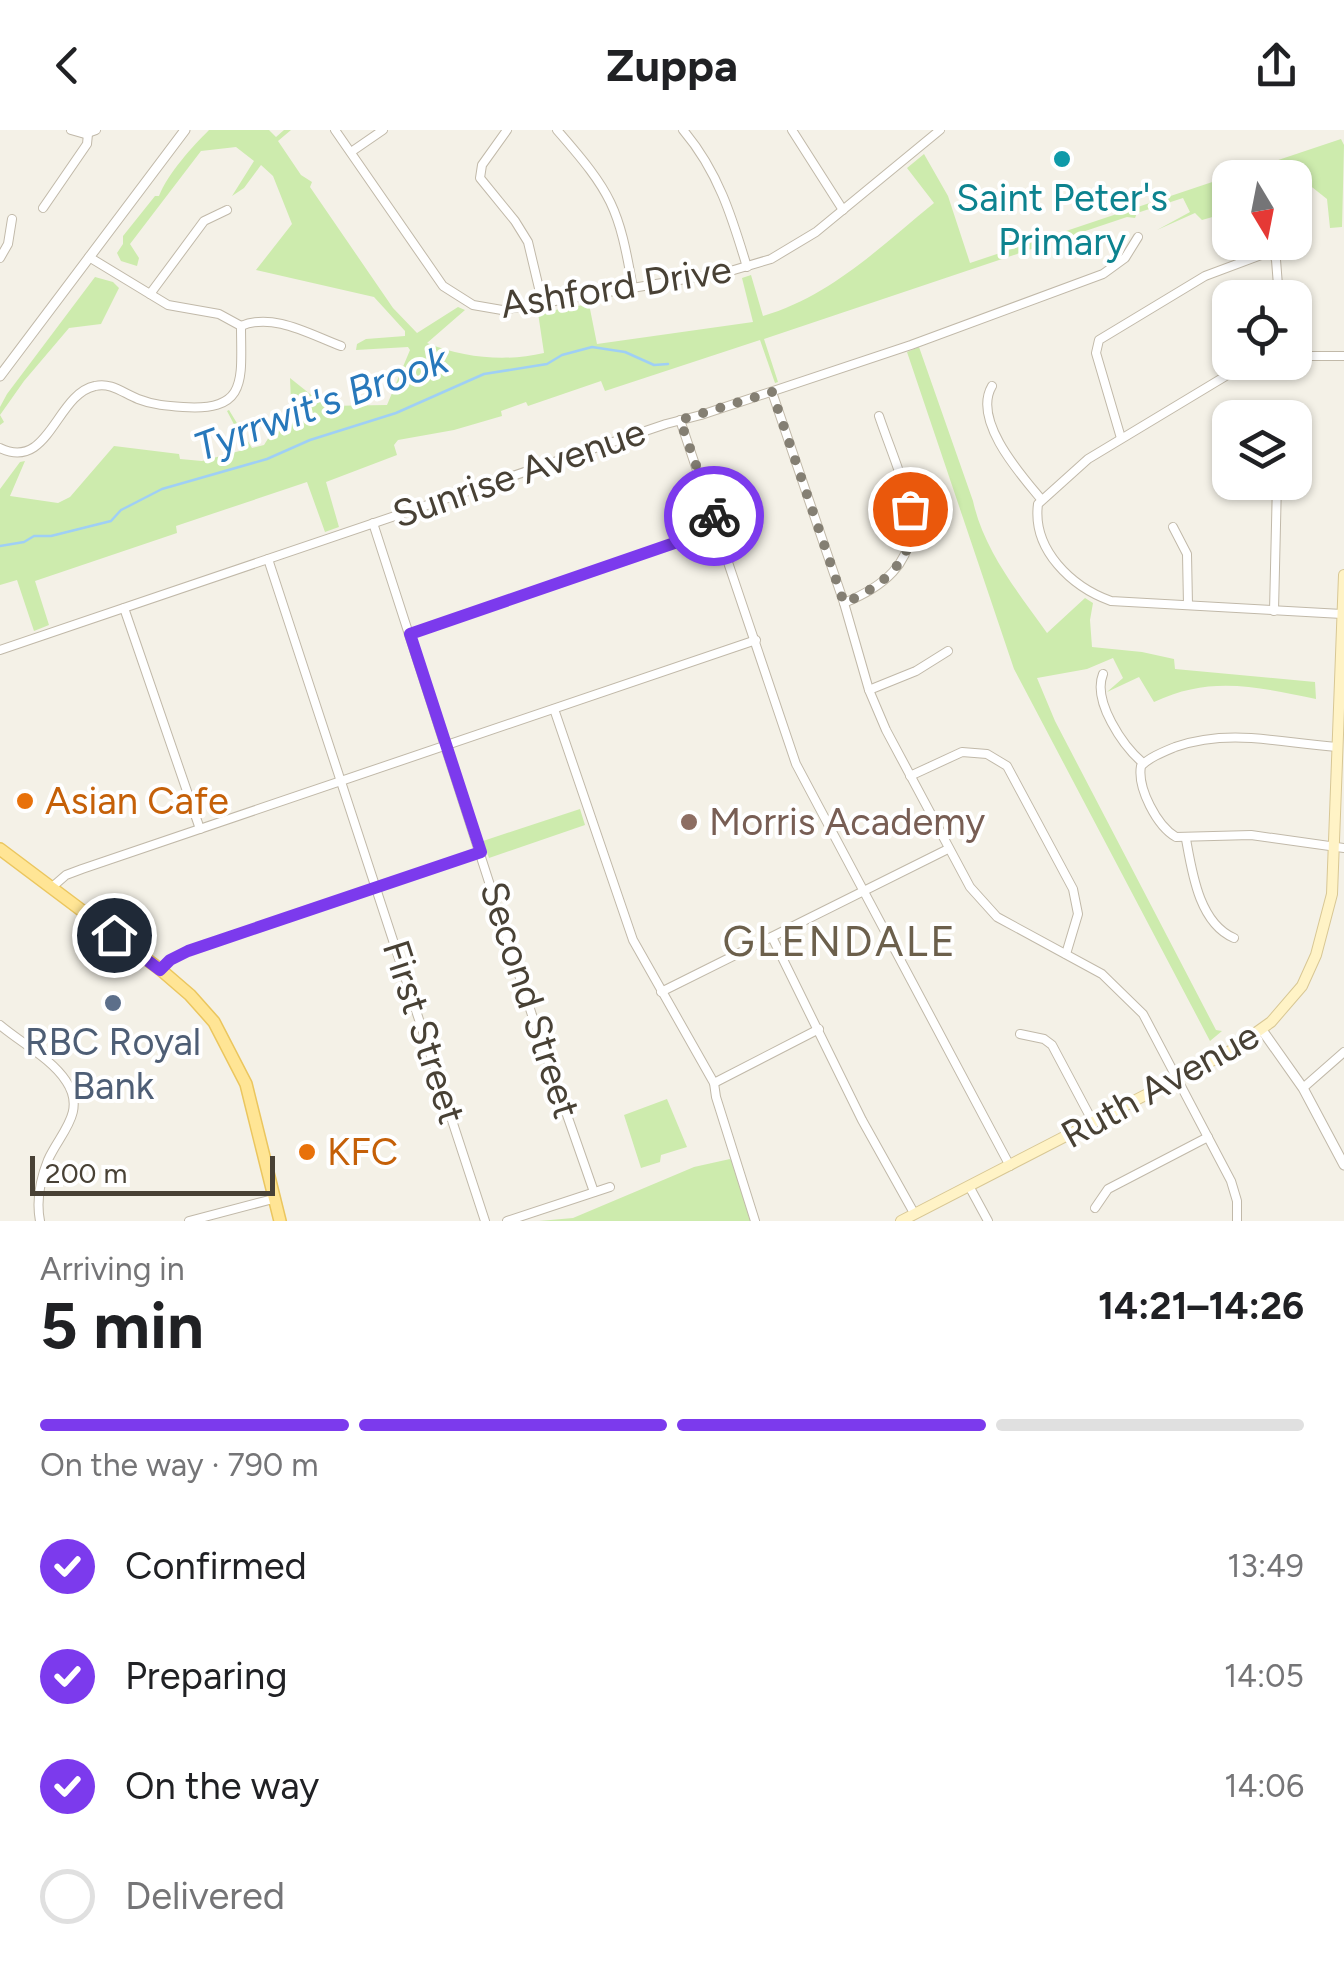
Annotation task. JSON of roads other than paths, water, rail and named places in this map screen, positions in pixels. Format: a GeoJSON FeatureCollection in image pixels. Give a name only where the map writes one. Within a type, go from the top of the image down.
{"type":"FeatureCollection","features":[{"type":"Feature","properties":{"kind":"main road","name":"Ruth Avenue"},"geometry":{"type":"LineString","coordinates":[[901,1221],[1094,1124],[1262,1030],[1289,1004],[1308,977],[1332,894],[1339,847],[1337,747],[1344,575]]}},
{"type":"Feature","properties":{"kind":"main road"},"geometry":{"type":"LineString","coordinates":[[0,849],[160,970],[204,1010],[223,1035],[252,1104],[280,1221]]}},
{"type":"Feature","properties":{"kind":"street"},"geometry":{"type":"LineString","coordinates":[[43,208],[92,132],[71,130]]}},
{"type":"Feature","properties":{"kind":"street"},"geometry":{"type":"LineString","coordinates":[[0,376],[184,130]]}},
{"type":"Feature","properties":{"kind":"street","name":"Ashford Drive"},"geometry":{"type":"LineString","coordinates":[[335,130],[435,277],[452,294],[473,306],[494,310],[747,268],[798,245],[927,134],[940,130]]}},
{"type":"Feature","properties":{"kind":"street"},"geometry":{"type":"LineString","coordinates":[[351,152],[382,130]]}},
{"type":"Feature","properties":{"kind":"street"},"geometry":{"type":"LineString","coordinates":[[507,130],[482,164],[480,178],[528,242],[543,304]]}},
{"type":"Feature","properties":{"kind":"street"},"geometry":{"type":"LineString","coordinates":[[557,130],[593,171],[612,201],[623,232],[633,289]]}},
{"type":"Feature","properties":{"kind":"street"},"geometry":{"type":"LineString","coordinates":[[683,130],[722,190],[747,268]]}},
{"type":"Feature","properties":{"kind":"street"},"geometry":{"type":"LineString","coordinates":[[792,130],[842,210]]}},
{"type":"Feature","properties":{"kind":"street"},"geometry":{"type":"LineString","coordinates":[[150,294],[204,221],[227,210]]}},
{"type":"Feature","properties":{"kind":"street"},"geometry":{"type":"LineString","coordinates":[[0,258],[8,244],[12,219]]}},
{"type":"Feature","properties":{"kind":"street","name":"Sunrise Avenue"},"geometry":{"type":"LineString","coordinates":[[0,650],[911,345],[1103,274],[1124,258],[1138,238]]}},
{"type":"Feature","properties":{"kind":"street"},"geometry":{"type":"LineString","coordinates":[[90,257],[168,305],[220,314],[242,326],[256,321],[274,322],[341,346]]}},
{"type":"Feature","properties":{"kind":"street"},"geometry":{"type":"LineString","coordinates":[[1121,438],[1096,353],[1098,340],[1205,276],[1242,260]]}},
{"type":"Feature","properties":{"kind":"street"},"geometry":{"type":"LineString","coordinates":[[0,448],[16,453],[34,448],[76,396],[98,385],[111,386],[155,405],[208,409],[222,404],[239,382],[242,326]]}},
{"type":"Feature","properties":{"kind":"street"},"geometry":{"type":"LineString","coordinates":[[1312,356],[1344,356]]}},
{"type":"Feature","properties":{"kind":"street"},"geometry":{"type":"LineString","coordinates":[[1219,380],[1079,466],[1041,499],[1037,515],[1043,537],[1059,566],[1076,584],[1117,603],[1342,614]]}},
{"type":"Feature","properties":{"kind":"street"},"geometry":{"type":"LineString","coordinates":[[992,386],[986,404],[995,431],[1014,466],[1041,499]]}},
{"type":"Feature","properties":{"kind":"street"},"geometry":{"type":"LineString","coordinates":[[772,392],[844,603],[869,690],[948,849],[970,887],[997,917],[1102,974],[1143,1014],[1233,1188],[1237,1221]]}},
{"type":"Feature","properties":{"kind":"street"},"geometry":{"type":"LineString","coordinates":[[844,603],[873,590],[890,574],[903,556],[912,531],[910,509],[879,416]]}},
{"type":"Feature","properties":{"kind":"street"},"geometry":{"type":"LineString","coordinates":[[680,420],[792,754],[1010,1166]]}},
{"type":"Feature","properties":{"kind":"street"},"geometry":{"type":"LineString","coordinates":[[1274,611],[1277,500]]}},
{"type":"Feature","properties":{"kind":"street","name":"Second Street"},"geometry":{"type":"LineString","coordinates":[[373,523],[532,1014],[594,1192]]}},
{"type":"Feature","properties":{"kind":"street"},"geometry":{"type":"LineString","coordinates":[[410,634],[718,528]]}},
{"type":"Feature","properties":{"kind":"street"},"geometry":{"type":"LineString","coordinates":[[1173,528],[1187,554],[1188,605]]}},
{"type":"Feature","properties":{"kind":"street","name":"First Street"},"geometry":{"type":"LineString","coordinates":[[268,559],[486,1221]]}},
{"type":"Feature","properties":{"kind":"street"},"geometry":{"type":"LineString","coordinates":[[124,608],[200,829]]}},
{"type":"Feature","properties":{"kind":"street"},"geometry":{"type":"LineString","coordinates":[[51,888],[74,872],[756,640]]}},
{"type":"Feature","properties":{"kind":"street"},"geometry":{"type":"LineString","coordinates":[[869,690],[916,671],[948,651]]}},
{"type":"Feature","properties":{"kind":"street"},"geometry":{"type":"LineString","coordinates":[[1103,674],[1101,697],[1122,736],[1143,763],[1141,782],[1172,835],[1186,838],[1242,834],[1339,847]]}},
{"type":"Feature","properties":{"kind":"street"},"geometry":{"type":"LineString","coordinates":[[554,708],[626,922],[660,992],[714,1083],[756,1221]]}},
{"type":"Feature","properties":{"kind":"street"},"geometry":{"type":"LineString","coordinates":[[1143,763],[1179,746],[1229,736],[1337,747]]}},
{"type":"Feature","properties":{"kind":"street"},"geometry":{"type":"LineString","coordinates":[[910,776],[962,752],[988,754],[1007,766],[1073,888],[1078,914],[1066,954]]}},
{"type":"Feature","properties":{"kind":"street"},"geometry":{"type":"LineString","coordinates":[[1186,838],[1200,895],[1216,926],[1234,938]]}},
{"type":"Feature","properties":{"kind":"street"},"geometry":{"type":"LineString","coordinates":[[660,992],[948,849]]}},
{"type":"Feature","properties":{"kind":"street"},"geometry":{"type":"LineString","coordinates":[[160,970],[188,951],[481,852]]}},
{"type":"Feature","properties":{"kind":"street"},"geometry":{"type":"LineString","coordinates":[[772,937],[862,1120],[914,1213]]}},
{"type":"Feature","properties":{"kind":"street"},"geometry":{"type":"LineString","coordinates":[[0,1025],[62,1076],[73,1099],[70,1122],[49,1158],[38,1193],[40,1221]]}},
{"type":"Feature","properties":{"kind":"street"},"geometry":{"type":"LineString","coordinates":[[714,1083],[819,1030]]}},
{"type":"Feature","properties":{"kind":"street"},"geometry":{"type":"LineString","coordinates":[[1262,1030],[1303,1088],[1344,1165]]}},
{"type":"Feature","properties":{"kind":"street"},"geometry":{"type":"LineString","coordinates":[[1020,1034],[1044,1039],[1052,1045],[1094,1124]]}},
{"type":"Feature","properties":{"kind":"street"},"geometry":{"type":"LineString","coordinates":[[1303,1088],[1344,1052]]}},
{"type":"Feature","properties":{"kind":"street"},"geometry":{"type":"LineString","coordinates":[[1095,1208],[1104,1192],[1208,1137]]}},
{"type":"Feature","properties":{"kind":"street"},"geometry":{"type":"LineString","coordinates":[[970,1186],[988,1221]]}},
{"type":"Feature","properties":{"kind":"street"},"geometry":{"type":"LineString","coordinates":[[506,1221],[610,1188]]}},
{"type":"Feature","properties":{"kind":"street"},"geometry":{"type":"LineString","coordinates":[[189,1221],[274,1199]]}},
{"type":"Feature","properties":{"kind":"waterway","name":"Tyrrwit's Brook"},"geometry":{"type":"LineString","coordinates":[[0,546],[111,521],[121,510],[162,489],[267,459],[310,440],[396,413],[484,374],[547,364],[562,355],[592,347],[625,352],[654,365],[668,364]]}},
{"type":"Feature","properties":{"kind":"place","name":"Saint Peter's Primary"},"geometry":{"type":"Point","coordinates":[1062,159]}},
{"type":"Feature","properties":{"kind":"place","name":"Asian Cafe"},"geometry":{"type":"Point","coordinates":[25,801]}},
{"type":"Feature","properties":{"kind":"place","name":"Morris Academy"},"geometry":{"type":"Point","coordinates":[689,822]}},
{"type":"Feature","properties":{"kind":"place","name":"RBC Royal Bank"},"geometry":{"type":"Point","coordinates":[113,1003]}},
{"type":"Feature","properties":{"kind":"place","name":"KFC"},"geometry":{"type":"Point","coordinates":[307,1152]}},
{"type":"Feature","properties":{"kind":"district","name":"GLENDALE"},"geometry":{"type":"Point","coordinates":[840,941]}}]}
